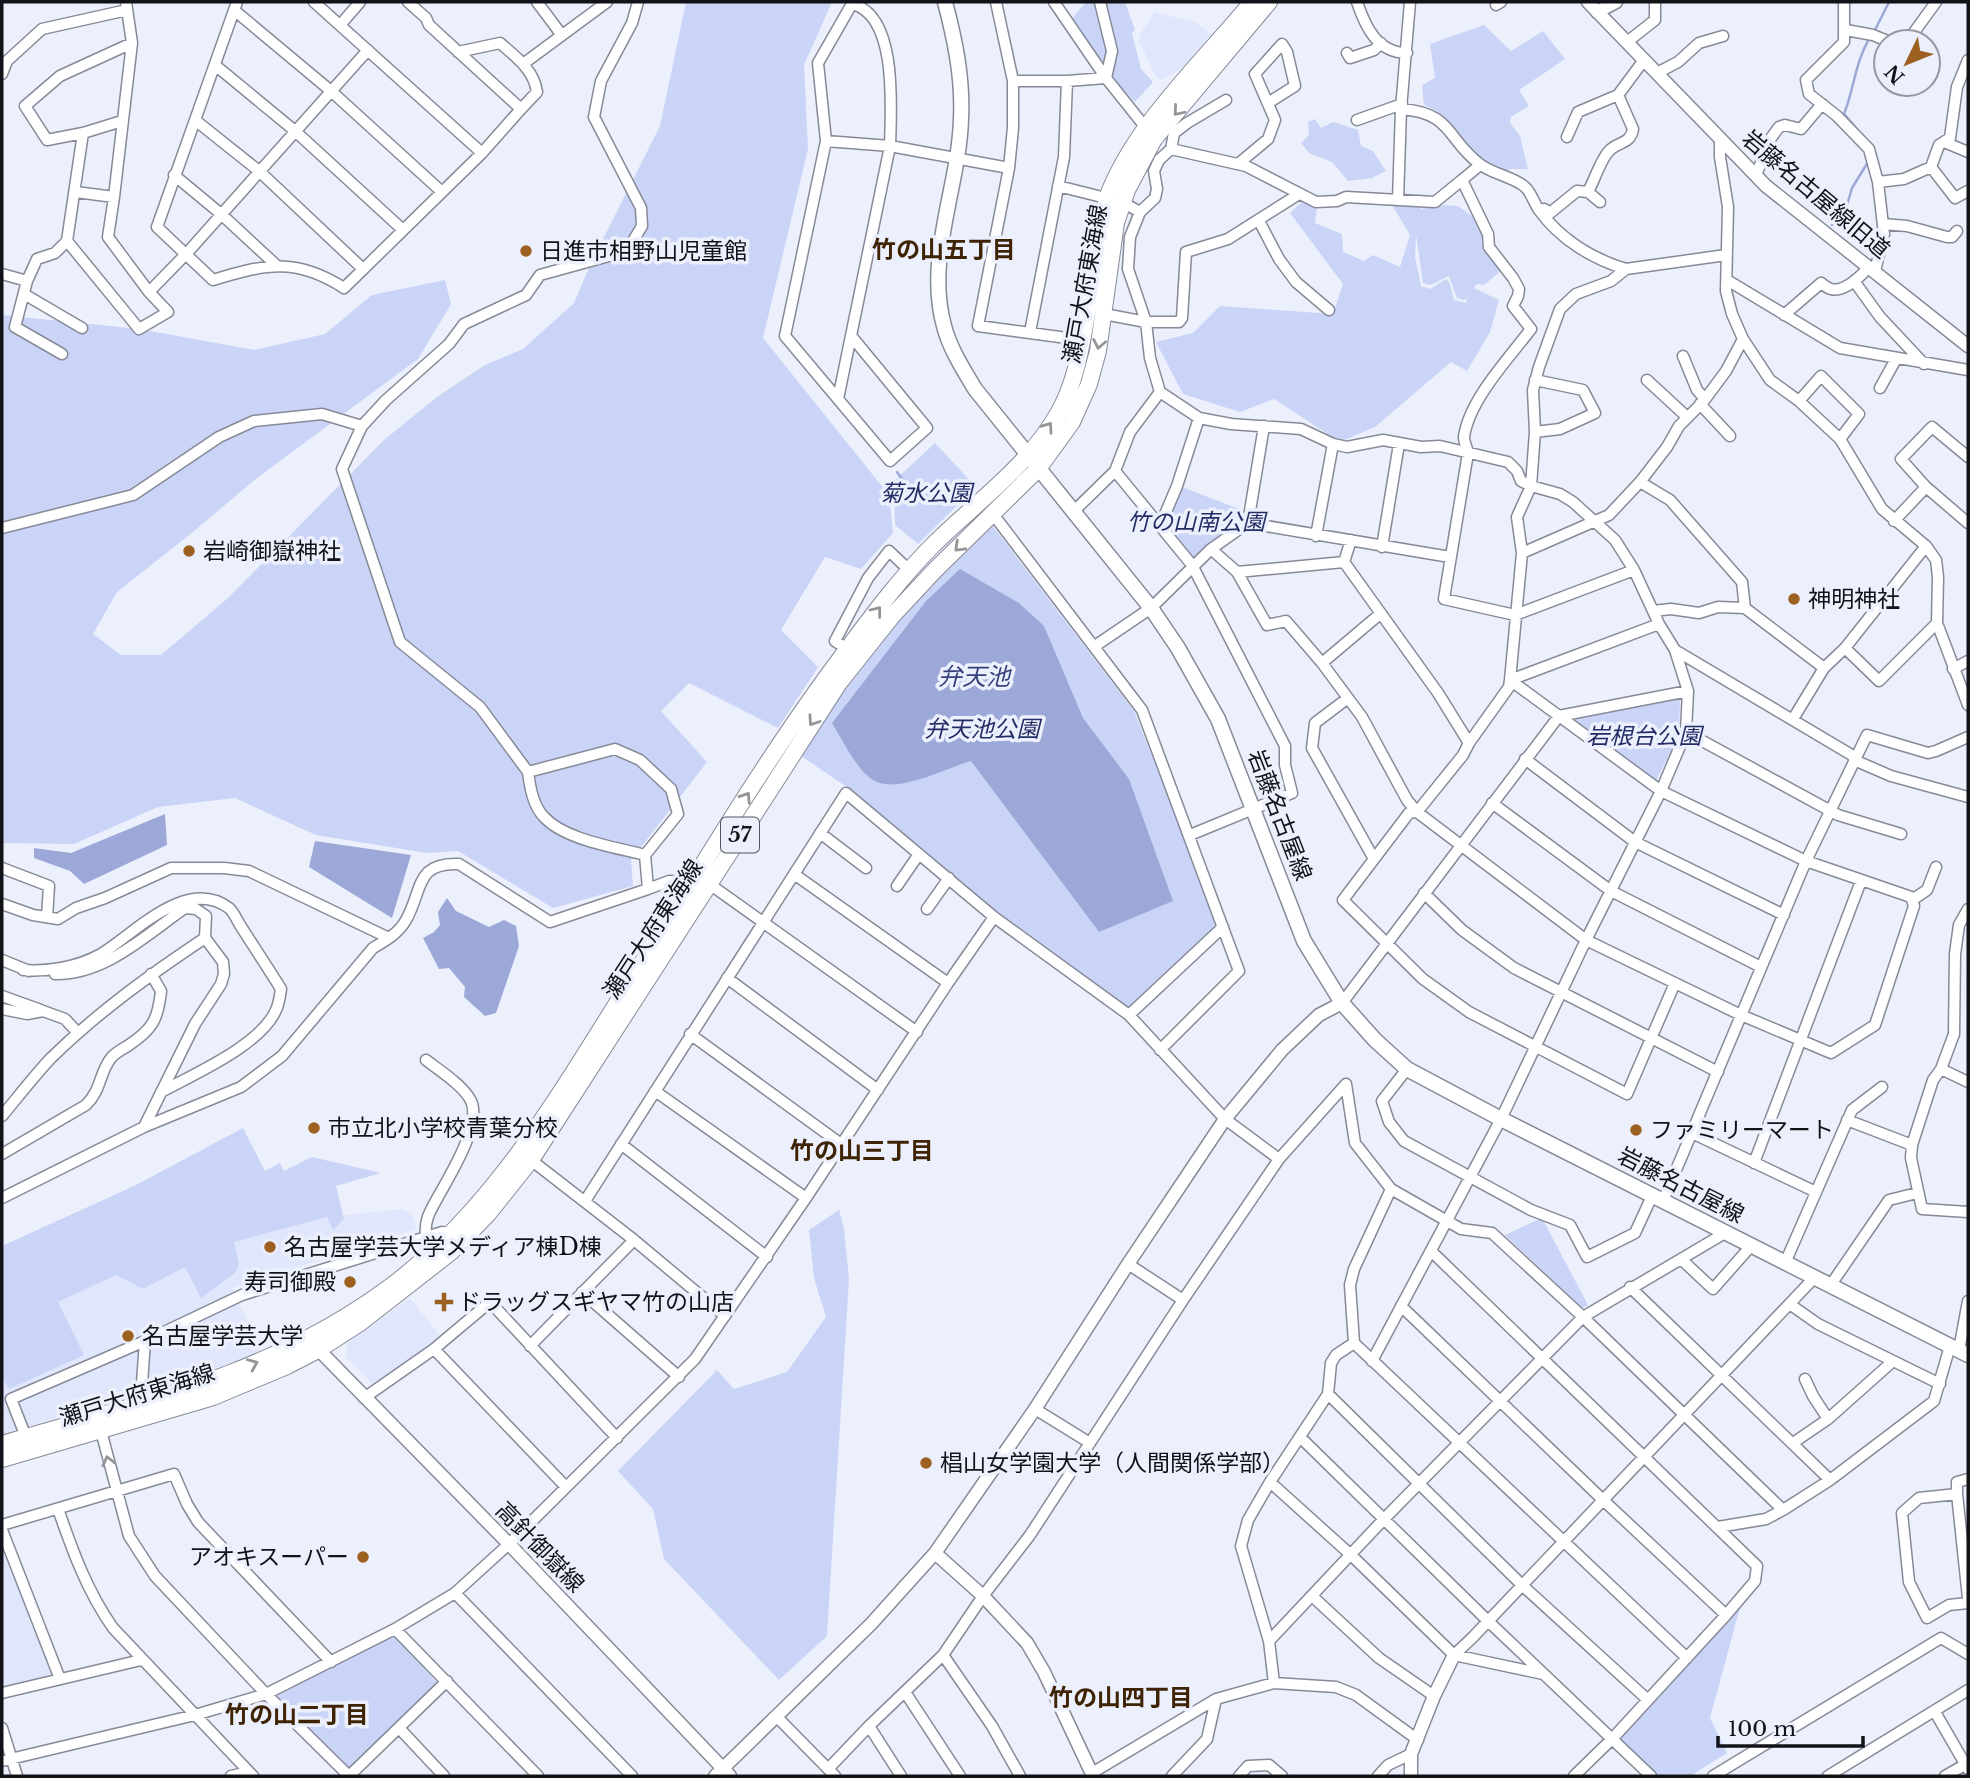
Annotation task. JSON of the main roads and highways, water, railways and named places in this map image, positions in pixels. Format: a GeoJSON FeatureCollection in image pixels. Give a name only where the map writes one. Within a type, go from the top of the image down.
{"type":"FeatureCollection","features":[{"type":"Feature","properties":{"kind":"main road","name":"岩藤名古屋線"},"geometry":{"type":"LineString","coordinates":[[945,2],[960,74],[961,119],[940,254],[938,292],[944,327],[957,360],[975,389],[1151,608],[1206,694],[1304,941],[1342,1003],[1407,1069],[1959,1351]]}},
{"type":"Feature","properties":{"kind":"main road","name":"瀬戸大府東海線"},"geometry":{"type":"LineString","coordinates":[[2,1459],[213,1397],[287,1366],[356,1310],[392,1286],[477,1207],[518,1155],[700,882],[839,683],[893,615],[935,569],[1038,469],[1072,422],[1089,384],[1104,314],[1116,223],[1115,177],[1146,128],[1252,2]]}},
{"type":"Feature","properties":{"kind":"main road","name":"瀬戸大府東海線"},"geometry":{"type":"LineString","coordinates":[[2,1444],[209,1383],[313,1344],[360,1323],[451,1252],[488,1214],[531,1160],[646,984],[750,791],[847,649],[932,546],[1027,455],[1058,414],[1074,381],[1115,200],[1154,139],[1269,2]]}},
{"type":"Feature","properties":{"kind":"water","name":"弁天池"},"geometry":{"type":"Polygon","coordinates":[[[960,569],[1019,603],[1044,626],[1083,718],[1129,779],[1173,901],[1099,932],[971,761],[911,782],[887,784],[870,778],[852,756],[832,723],[926,601],[960,569]]]}},
{"type":"Feature","properties":{"kind":"water"},"geometry":{"type":"Polygon","coordinates":[[[165,814],[167,845],[84,884],[70,871],[34,858],[34,848],[71,853],[165,814]]]}},
{"type":"Feature","properties":{"kind":"water"},"geometry":{"type":"Polygon","coordinates":[[[315,841],[411,855],[392,918],[309,867],[315,841]]]}},
{"type":"Feature","properties":{"kind":"water"},"geometry":{"type":"Polygon","coordinates":[[[447,898],[456,911],[489,927],[504,920],[516,926],[519,946],[496,1013],[485,1016],[464,997],[465,987],[449,968],[439,969],[423,938],[440,925],[438,912],[447,898]]]}},
{"type":"Feature","properties":{"kind":"waterway"},"geometry":{"type":"LineString","coordinates":[[1876,28],[1889,2]]}},
{"type":"Feature","properties":{"kind":"waterway"},"geometry":{"type":"LineString","coordinates":[[1857,129],[1844,114],[1869,39]]}},
{"type":"Feature","properties":{"kind":"waterway"},"geometry":{"type":"LineString","coordinates":[[1832,225],[1847,205],[1852,188],[1868,162]]}},
{"type":"Feature","properties":{"kind":"waterway"},"geometry":{"type":"LineString","coordinates":[[897,472],[913,493]]}},
{"type":"Feature","properties":{"kind":"place","name":"日進市相野山児童館"},"geometry":{"type":"Point","coordinates":[526,251]}},
{"type":"Feature","properties":{"kind":"place","name":"岩崎御嶽神社"},"geometry":{"type":"Point","coordinates":[189,551]}},
{"type":"Feature","properties":{"kind":"place","name":"神明神社"},"geometry":{"type":"Point","coordinates":[1794,599]}},
{"type":"Feature","properties":{"kind":"place","name":"市立北小学校青葉分校"},"geometry":{"type":"Point","coordinates":[314,1128]}},
{"type":"Feature","properties":{"kind":"place","name":"ファミリーマート"},"geometry":{"type":"Point","coordinates":[1636,1130]}},
{"type":"Feature","properties":{"kind":"place","name":"名古屋学芸大学メディア棟D棟"},"geometry":{"type":"Point","coordinates":[270,1247]}},
{"type":"Feature","properties":{"kind":"place","name":"寿司御殿"},"geometry":{"type":"Point","coordinates":[350,1282]}},
{"type":"Feature","properties":{"kind":"place","name":"ドラッグスギヤマ竹の山店"},"geometry":{"type":"Point","coordinates":[444,1302]}},
{"type":"Feature","properties":{"kind":"place","name":"名古屋学芸大学"},"geometry":{"type":"Point","coordinates":[128,1336]}},
{"type":"Feature","properties":{"kind":"place","name":"椙山女学園大学（人間関係学部）"},"geometry":{"type":"Point","coordinates":[926,1463]}},
{"type":"Feature","properties":{"kind":"place","name":"アオキスーパー"},"geometry":{"type":"Point","coordinates":[363,1557]}},
{"type":"Feature","properties":{"kind":"district","name":"竹の山五丁目"},"geometry":{"type":"Point","coordinates":[944,250]}},
{"type":"Feature","properties":{"kind":"district","name":"竹の山三丁目"},"geometry":{"type":"Point","coordinates":[862,1151]}},
{"type":"Feature","properties":{"kind":"district","name":"竹の山四丁目"},"geometry":{"type":"Point","coordinates":[1121,1698]}},
{"type":"Feature","properties":{"kind":"district","name":"竹の山二丁目"},"geometry":{"type":"Point","coordinates":[297,1715]}},
{"type":"Feature","properties":{"kind":"park label","name":"菊水公園"},"geometry":{"type":"Point","coordinates":[926,493]}},
{"type":"Feature","properties":{"kind":"park label","name":"竹の山南公園"},"geometry":{"type":"Point","coordinates":[1196,522]}},
{"type":"Feature","properties":{"kind":"park label","name":"弁天池公園"},"geometry":{"type":"Point","coordinates":[982,729]}},
{"type":"Feature","properties":{"kind":"park label","name":"岩根台公園"},"geometry":{"type":"Point","coordinates":[1644,736]}}]}
